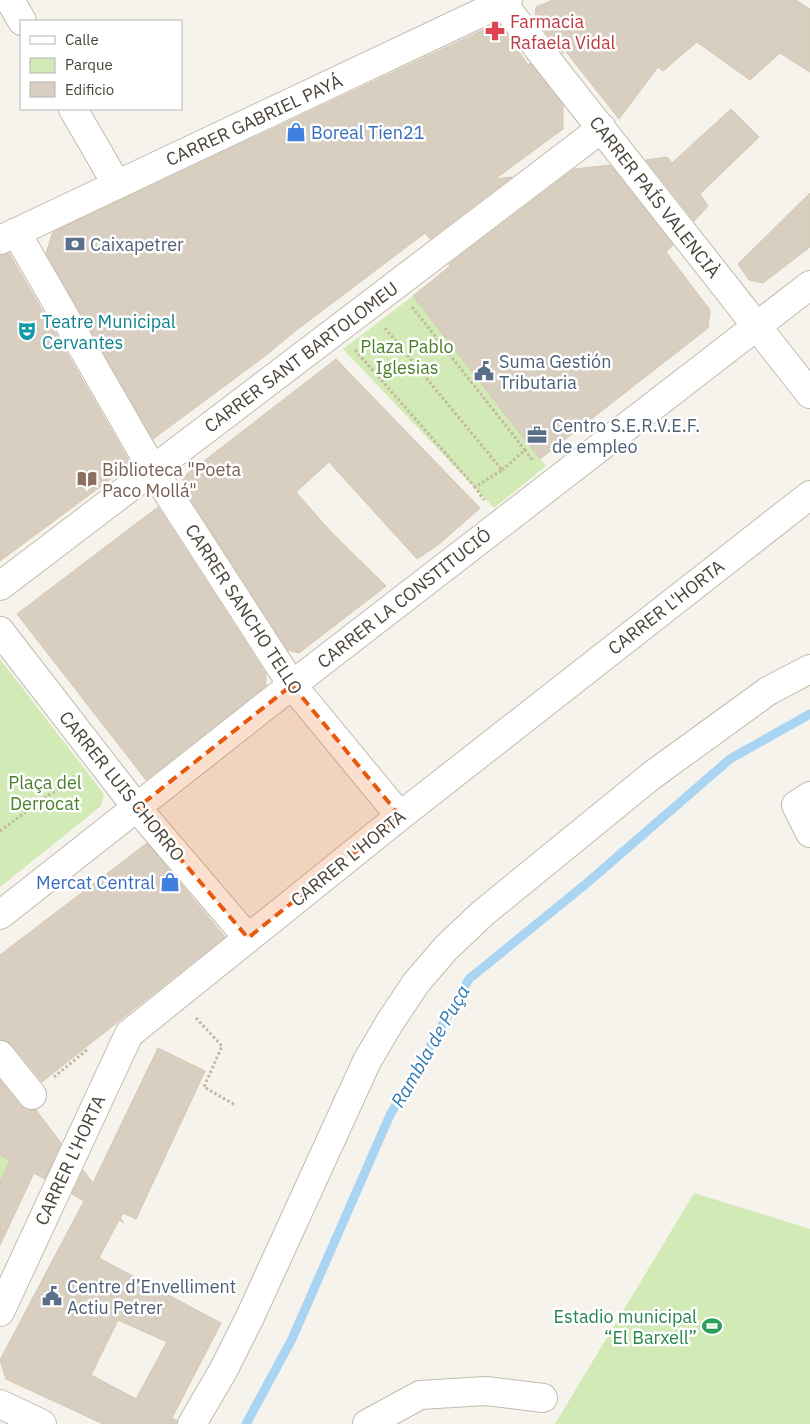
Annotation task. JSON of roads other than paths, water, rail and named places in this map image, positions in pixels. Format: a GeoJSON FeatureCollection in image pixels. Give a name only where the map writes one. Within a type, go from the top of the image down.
{"type":"FeatureCollection","features":[{"type":"Feature","properties":{"kind":"street"},"geometry":{"type":"LineString","coordinates":[[10,0],[21,20]]}},
{"type":"Feature","properties":{"kind":"street","name":"CARRER PAÍS VALENCIÀ"},"geometry":{"type":"LineString","coordinates":[[504,1],[810,394]]}},
{"type":"Feature","properties":{"kind":"street","name":"CARRER GABRIEL PAYÁ"},"geometry":{"type":"LineString","coordinates":[[8,236],[504,1]]}},
{"type":"Feature","properties":{"kind":"street"},"geometry":{"type":"LineString","coordinates":[[74,110],[117,185]]}},
{"type":"Feature","properties":{"kind":"street","name":"CARRER SANT BARTOLOMEU"},"geometry":{"type":"LineString","coordinates":[[0,586],[602,128]]}},
{"type":"Feature","properties":{"kind":"street","name":"CARRER SANCHO TELLO"},"geometry":{"type":"LineString","coordinates":[[8,236],[153,470],[292,685],[400,816]]}},
{"type":"Feature","properties":{"kind":"street","name":"CARRER LA CONSTITUCIÓ"},"geometry":{"type":"LineString","coordinates":[[0,915],[292,685],[810,285]]}},
{"type":"Feature","properties":{"kind":"street","name":"CARRER L'HORTA"},"geometry":{"type":"LineString","coordinates":[[0,1312],[129,1034],[400,816],[810,495]]}},
{"type":"Feature","properties":{"kind":"street","name":"CARRER LUIS CHORRO"},"geometry":{"type":"LineString","coordinates":[[0,630],[137,808],[248,938]]}},
{"type":"Feature","properties":{"kind":"street"},"geometry":{"type":"LineString","coordinates":[[192,1424],[224,1369],[250,1317],[367,1061],[390,1022],[416,984],[446,948],[483,913],[651,776],[768,691],[810,669]]}},
{"type":"Feature","properties":{"kind":"street"},"geometry":{"type":"LineString","coordinates":[[810,796],[796,805],[810,833]]}},
{"type":"Feature","properties":{"kind":"street"},"geometry":{"type":"LineString","coordinates":[[0,1056],[32,1094]]}},
{"type":"Feature","properties":{"kind":"street"},"geometry":{"type":"LineString","coordinates":[[367,1424],[420,1396],[486,1391],[543,1398]]}},
{"type":"Feature","properties":{"kind":"street"},"geometry":{"type":"LineString","coordinates":[[0,1404],[42,1424]]}},
{"type":"Feature","properties":{"kind":"waterway","name":"Rambla de Puça"},"geometry":{"type":"LineString","coordinates":[[246,1424],[292,1339],[390,1115],[469,979],[587,883],[730,759],[810,714]]}},
{"type":"Feature","properties":{"kind":"place","name":"Farmacia Rafaela Vidal"},"geometry":{"type":"Point","coordinates":[495,31]}},
{"type":"Feature","properties":{"kind":"place","name":"Boreal Tien21"},"geometry":{"type":"Point","coordinates":[296,132]}},
{"type":"Feature","properties":{"kind":"place","name":"Caixapetrer"},"geometry":{"type":"Point","coordinates":[75,244]}},
{"type":"Feature","properties":{"kind":"place","name":"Teatre Municipal Cervantes"},"geometry":{"type":"Point","coordinates":[27,331]}},
{"type":"Feature","properties":{"kind":"place","name":"Suma Gestión Tributaria"},"geometry":{"type":"Point","coordinates":[484,371]}},
{"type":"Feature","properties":{"kind":"place","name":"Centro S.E.R.V.E.F. de empleo"},"geometry":{"type":"Point","coordinates":[537,435]}},
{"type":"Feature","properties":{"kind":"place","name":"Biblioteca \"Poeta Paco Mollá\""},"geometry":{"type":"Point","coordinates":[87,479]}},
{"type":"Feature","properties":{"kind":"place","name":"Mercat Central"},"geometry":{"type":"Point","coordinates":[170,882]}},
{"type":"Feature","properties":{"kind":"place","name":"Centre d’Envelliment Actiu Petrer"},"geometry":{"type":"Point","coordinates":[52,1296]}},
{"type":"Feature","properties":{"kind":"place","name":"Estadio municipal “El Barxell”"},"geometry":{"type":"Point","coordinates":[712,1326]}},
{"type":"Feature","properties":{"kind":"park label","name":"Plaza Pablo Iglesias"},"geometry":{"type":"Point","coordinates":[407,356]}},
{"type":"Feature","properties":{"kind":"park label","name":"Plaça del Derrocat"},"geometry":{"type":"Point","coordinates":[45,792]}}]}
